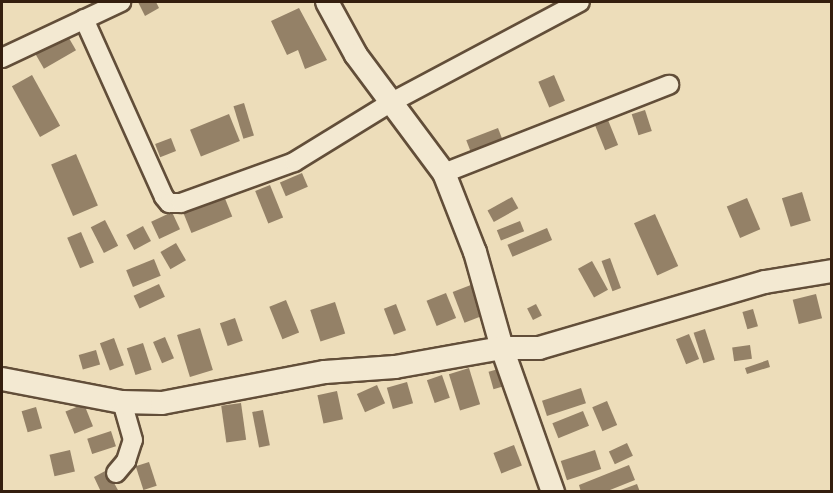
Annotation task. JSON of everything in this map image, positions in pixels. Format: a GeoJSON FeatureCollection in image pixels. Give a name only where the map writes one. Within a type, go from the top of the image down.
{"type":"FeatureCollection","features":[{"type":"Feature","properties":{"kind":"street"},"geometry":{"type":"LineString","coordinates":[[2,58],[121,2]]}},
{"type":"Feature","properties":{"kind":"street"},"geometry":{"type":"LineString","coordinates":[[327,2],[356,55],[444,173],[475,252],[502,348],[553,492]]}},
{"type":"Feature","properties":{"kind":"street"},"geometry":{"type":"LineString","coordinates":[[84,19],[170,203],[181,202],[294,162],[390,103],[580,2]]}},
{"type":"Feature","properties":{"kind":"street"},"geometry":{"type":"LineString","coordinates":[[444,173],[669,85]]}},
{"type":"Feature","properties":{"kind":"street"},"geometry":{"type":"LineString","coordinates":[[2,379],[122,402],[172,401],[326,372],[395,367],[502,348],[539,348],[765,282],[831,271]]}},
{"type":"Feature","properties":{"kind":"street"},"geometry":{"type":"LineString","coordinates":[[116,473],[126,461],[133,440],[122,402]]}},
{"type":"Feature","properties":{"kind":"building"},"geometry":{"type":"Polygon","coordinates":[[[138,2],[156,2],[159,8],[145,16],[138,2]]]}},
{"type":"Feature","properties":{"kind":"building"},"geometry":{"type":"Polygon","coordinates":[[[299,8],[327,60],[305,69],[298,50],[287,55],[271,21],[299,8]]]}},
{"type":"Feature","properties":{"kind":"building"},"geometry":{"type":"Polygon","coordinates":[[[66,33],[76,50],[44,69],[34,52],[66,33]]]}},
{"type":"Feature","properties":{"kind":"building"},"geometry":{"type":"Polygon","coordinates":[[[32,75],[60,126],[40,137],[12,86],[32,75]]]}},
{"type":"Feature","properties":{"kind":"building"},"geometry":{"type":"Polygon","coordinates":[[[554,75],[565,101],[549,107],[538,82],[554,75]]]}},
{"type":"Feature","properties":{"kind":"building"},"geometry":{"type":"Polygon","coordinates":[[[244,103],[254,136],[243,139],[233,106],[244,103]]]}},
{"type":"Feature","properties":{"kind":"building"},"geometry":{"type":"Polygon","coordinates":[[[645,110],[652,131],[638,135],[632,114],[645,110]]]}},
{"type":"Feature","properties":{"kind":"building"},"geometry":{"type":"Polygon","coordinates":[[[229,114],[240,141],[201,157],[190,130],[229,114]]]}},
{"type":"Feature","properties":{"kind":"building"},"geometry":{"type":"Polygon","coordinates":[[[608,120],[618,145],[605,150],[595,125],[608,120]]]}},
{"type":"Feature","properties":{"kind":"building"},"geometry":{"type":"Polygon","coordinates":[[[498,128],[504,144],[472,156],[466,140],[498,128]]]}},
{"type":"Feature","properties":{"kind":"building"},"geometry":{"type":"Polygon","coordinates":[[[171,138],[176,151],[160,157],[155,144],[171,138]]]}},
{"type":"Feature","properties":{"kind":"building"},"geometry":{"type":"Polygon","coordinates":[[[76,154],[98,206],[73,216],[51,165],[76,154]]]}},
{"type":"Feature","properties":{"kind":"building"},"geometry":{"type":"Polygon","coordinates":[[[302,173],[308,187],[286,196],[280,182],[302,173]]]}},
{"type":"Feature","properties":{"kind":"building"},"geometry":{"type":"Polygon","coordinates":[[[270,185],[283,217],[268,223],[255,191],[270,185]]]}},
{"type":"Feature","properties":{"kind":"building"},"geometry":{"type":"Polygon","coordinates":[[[802,192],[811,221],[791,227],[782,198],[802,192]]]}},
{"type":"Feature","properties":{"kind":"building"},"geometry":{"type":"Polygon","coordinates":[[[224,196],[232,216],[191,233],[183,212],[224,196]]]}},
{"type":"Feature","properties":{"kind":"building"},"geometry":{"type":"Polygon","coordinates":[[[512,197],[518,208],[494,222],[488,211],[512,197]]]}},
{"type":"Feature","properties":{"kind":"building"},"geometry":{"type":"Polygon","coordinates":[[[747,198],[760,229],[740,238],[727,207],[747,198]]]}},
{"type":"Feature","properties":{"kind":"building"},"geometry":{"type":"Polygon","coordinates":[[[172,212],[180,229],[159,239],[151,222],[172,212]]]}},
{"type":"Feature","properties":{"kind":"building"},"geometry":{"type":"Polygon","coordinates":[[[655,214],[678,266],[657,275],[634,223],[655,214]]]}},
{"type":"Feature","properties":{"kind":"building"},"geometry":{"type":"Polygon","coordinates":[[[105,220],[118,246],[104,253],[91,227],[105,220]]]}},
{"type":"Feature","properties":{"kind":"building"},"geometry":{"type":"Polygon","coordinates":[[[520,221],[524,231],[501,241],[497,230],[520,221]]]}},
{"type":"Feature","properties":{"kind":"building"},"geometry":{"type":"Polygon","coordinates":[[[143,226],[151,241],[134,250],[126,235],[143,226]]]}},
{"type":"Feature","properties":{"kind":"building"},"geometry":{"type":"Polygon","coordinates":[[[547,228],[552,240],[512,257],[507,245],[547,228]]]}},
{"type":"Feature","properties":{"kind":"building"},"geometry":{"type":"Polygon","coordinates":[[[81,232],[94,262],[80,268],[67,238],[81,232]]]}},
{"type":"Feature","properties":{"kind":"building"},"geometry":{"type":"Polygon","coordinates":[[[176,243],[186,260],[170,269],[160,252],[176,243]]]}},
{"type":"Feature","properties":{"kind":"building"},"geometry":{"type":"Polygon","coordinates":[[[610,258],[621,288],[612,291],[602,261],[610,258]]]}},
{"type":"Feature","properties":{"kind":"building"},"geometry":{"type":"Polygon","coordinates":[[[154,259],[161,276],[133,287],[126,270],[154,259]]]}},
{"type":"Feature","properties":{"kind":"building"},"geometry":{"type":"Polygon","coordinates":[[[592,261],[608,290],[594,298],[578,269],[592,261]]]}},
{"type":"Feature","properties":{"kind":"building"},"geometry":{"type":"Polygon","coordinates":[[[476,283],[488,314],[464,323],[453,292],[476,283]]]}},
{"type":"Feature","properties":{"kind":"building"},"geometry":{"type":"Polygon","coordinates":[[[159,284],[165,297],[140,309],[134,296],[159,284]]]}},
{"type":"Feature","properties":{"kind":"building"},"geometry":{"type":"Polygon","coordinates":[[[446,293],[456,318],[437,326],[427,301],[446,293]]]}},
{"type":"Feature","properties":{"kind":"building"},"geometry":{"type":"Polygon","coordinates":[[[816,294],[822,318],[799,324],[793,300],[816,294]]]}},
{"type":"Feature","properties":{"kind":"building"},"geometry":{"type":"Polygon","coordinates":[[[286,300],[299,332],[282,339],[269,307],[286,300]]]}},
{"type":"Feature","properties":{"kind":"building"},"geometry":{"type":"Polygon","coordinates":[[[335,302],[345,333],[320,341],[310,310],[335,302]]]}},
{"type":"Feature","properties":{"kind":"building"},"geometry":{"type":"Polygon","coordinates":[[[396,304],[406,330],[394,335],[384,309],[396,304]]]}},
{"type":"Feature","properties":{"kind":"building"},"geometry":{"type":"Polygon","coordinates":[[[536,304],[542,316],[533,320],[527,309],[536,304]]]}},
{"type":"Feature","properties":{"kind":"building"},"geometry":{"type":"Polygon","coordinates":[[[753,309],[758,326],[747,329],[742,312],[753,309]]]}},
{"type":"Feature","properties":{"kind":"building"},"geometry":{"type":"Polygon","coordinates":[[[235,318],[243,341],[228,346],[220,323],[235,318]]]}},
{"type":"Feature","properties":{"kind":"building"},"geometry":{"type":"Polygon","coordinates":[[[200,328],[213,370],[190,377],[177,335],[200,328]]]}},
{"type":"Feature","properties":{"kind":"building"},"geometry":{"type":"Polygon","coordinates":[[[705,329],[715,359],[703,363],[694,333],[705,329]]]}},
{"type":"Feature","properties":{"kind":"building"},"geometry":{"type":"Polygon","coordinates":[[[689,334],[699,359],[686,364],[676,339],[689,334]]]}},
{"type":"Feature","properties":{"kind":"building"},"geometry":{"type":"Polygon","coordinates":[[[165,337],[174,358],[162,363],[153,342],[165,337]]]}},
{"type":"Feature","properties":{"kind":"building"},"geometry":{"type":"Polygon","coordinates":[[[114,338],[124,365],[110,370],[100,343],[114,338]]]}},
{"type":"Feature","properties":{"kind":"building"},"geometry":{"type":"Polygon","coordinates":[[[143,343],[152,370],[135,375],[127,348],[143,343]]]}},
{"type":"Feature","properties":{"kind":"building"},"geometry":{"type":"Polygon","coordinates":[[[750,345],[752,359],[734,361],[732,348],[750,345]]]}},
{"type":"Feature","properties":{"kind":"building"},"geometry":{"type":"Polygon","coordinates":[[[96,350],[100,364],[83,369],[79,355],[96,350]]]}},
{"type":"Feature","properties":{"kind":"building"},"geometry":{"type":"Polygon","coordinates":[[[768,360],[770,367],[747,374],[745,368],[768,360]]]}},
{"type":"Feature","properties":{"kind":"building"},"geometry":{"type":"Polygon","coordinates":[[[469,368],[480,404],[460,410],[449,374],[469,368]]]}},
{"type":"Feature","properties":{"kind":"building"},"geometry":{"type":"Polygon","coordinates":[[[502,368],[507,385],[494,389],[489,372],[502,368]]]}},
{"type":"Feature","properties":{"kind":"building"},"geometry":{"type":"Polygon","coordinates":[[[442,375],[450,398],[435,403],[427,380],[442,375]]]}},
{"type":"Feature","properties":{"kind":"building"},"geometry":{"type":"Polygon","coordinates":[[[407,382],[413,403],[393,409],[387,388],[407,382]]]}},
{"type":"Feature","properties":{"kind":"building"},"geometry":{"type":"Polygon","coordinates":[[[377,385],[385,403],[365,412],[357,394],[377,385]]]}},
{"type":"Feature","properties":{"kind":"building"},"geometry":{"type":"Polygon","coordinates":[[[581,388],[586,403],[547,416],[542,401],[581,388]]]}},
{"type":"Feature","properties":{"kind":"building"},"geometry":{"type":"Polygon","coordinates":[[[337,391],[343,419],[323,424],[317,395],[337,391]]]}},
{"type":"Feature","properties":{"kind":"building"},"geometry":{"type":"Polygon","coordinates":[[[607,401],[617,425],[602,431],[592,407],[607,401]]]}},
{"type":"Feature","properties":{"kind":"building"},"geometry":{"type":"Polygon","coordinates":[[[241,403],[246,440],[226,442],[221,406],[241,403]]]}},
{"type":"Feature","properties":{"kind":"building"},"geometry":{"type":"Polygon","coordinates":[[[84,404],[93,426],[74,434],[65,411],[84,404]]]}},
{"type":"Feature","properties":{"kind":"building"},"geometry":{"type":"Polygon","coordinates":[[[36,407],[42,428],[28,432],[22,411],[36,407]]]}},
{"type":"Feature","properties":{"kind":"building"},"geometry":{"type":"Polygon","coordinates":[[[263,410],[270,445],[259,447],[252,412],[263,410]]]}},
{"type":"Feature","properties":{"kind":"building"},"geometry":{"type":"Polygon","coordinates":[[[583,411],[589,426],[558,438],[552,423],[583,411]]]}},
{"type":"Feature","properties":{"kind":"building"},"geometry":{"type":"Polygon","coordinates":[[[111,431],[116,446],[92,454],[87,439],[111,431]]]}},
{"type":"Feature","properties":{"kind":"building"},"geometry":{"type":"Polygon","coordinates":[[[627,443],[633,456],[615,464],[609,451],[627,443]]]}},
{"type":"Feature","properties":{"kind":"building"},"geometry":{"type":"Polygon","coordinates":[[[514,445],[522,466],[501,473],[493,453],[514,445]]]}},
{"type":"Feature","properties":{"kind":"building"},"geometry":{"type":"Polygon","coordinates":[[[70,450],[75,471],[54,476],[50,455],[70,450]]]}},
{"type":"Feature","properties":{"kind":"building"},"geometry":{"type":"Polygon","coordinates":[[[595,450],[601,469],[567,480],[561,461],[595,450]]]}},
{"type":"Feature","properties":{"kind":"building"},"geometry":{"type":"Polygon","coordinates":[[[149,462],[157,486],[143,490],[136,466],[149,462]]]}},
{"type":"Feature","properties":{"kind":"building"},"geometry":{"type":"Polygon","coordinates":[[[629,465],[635,480],[605,492],[581,492],[579,485],[629,465]]]}},
{"type":"Feature","properties":{"kind":"building"},"geometry":{"type":"Polygon","coordinates":[[[107,470],[119,492],[101,492],[94,477],[107,470]]]}},
{"type":"Feature","properties":{"kind":"building"},"geometry":{"type":"Polygon","coordinates":[[[637,484],[640,492],[618,492],[618,491],[637,484]]]}}]}
